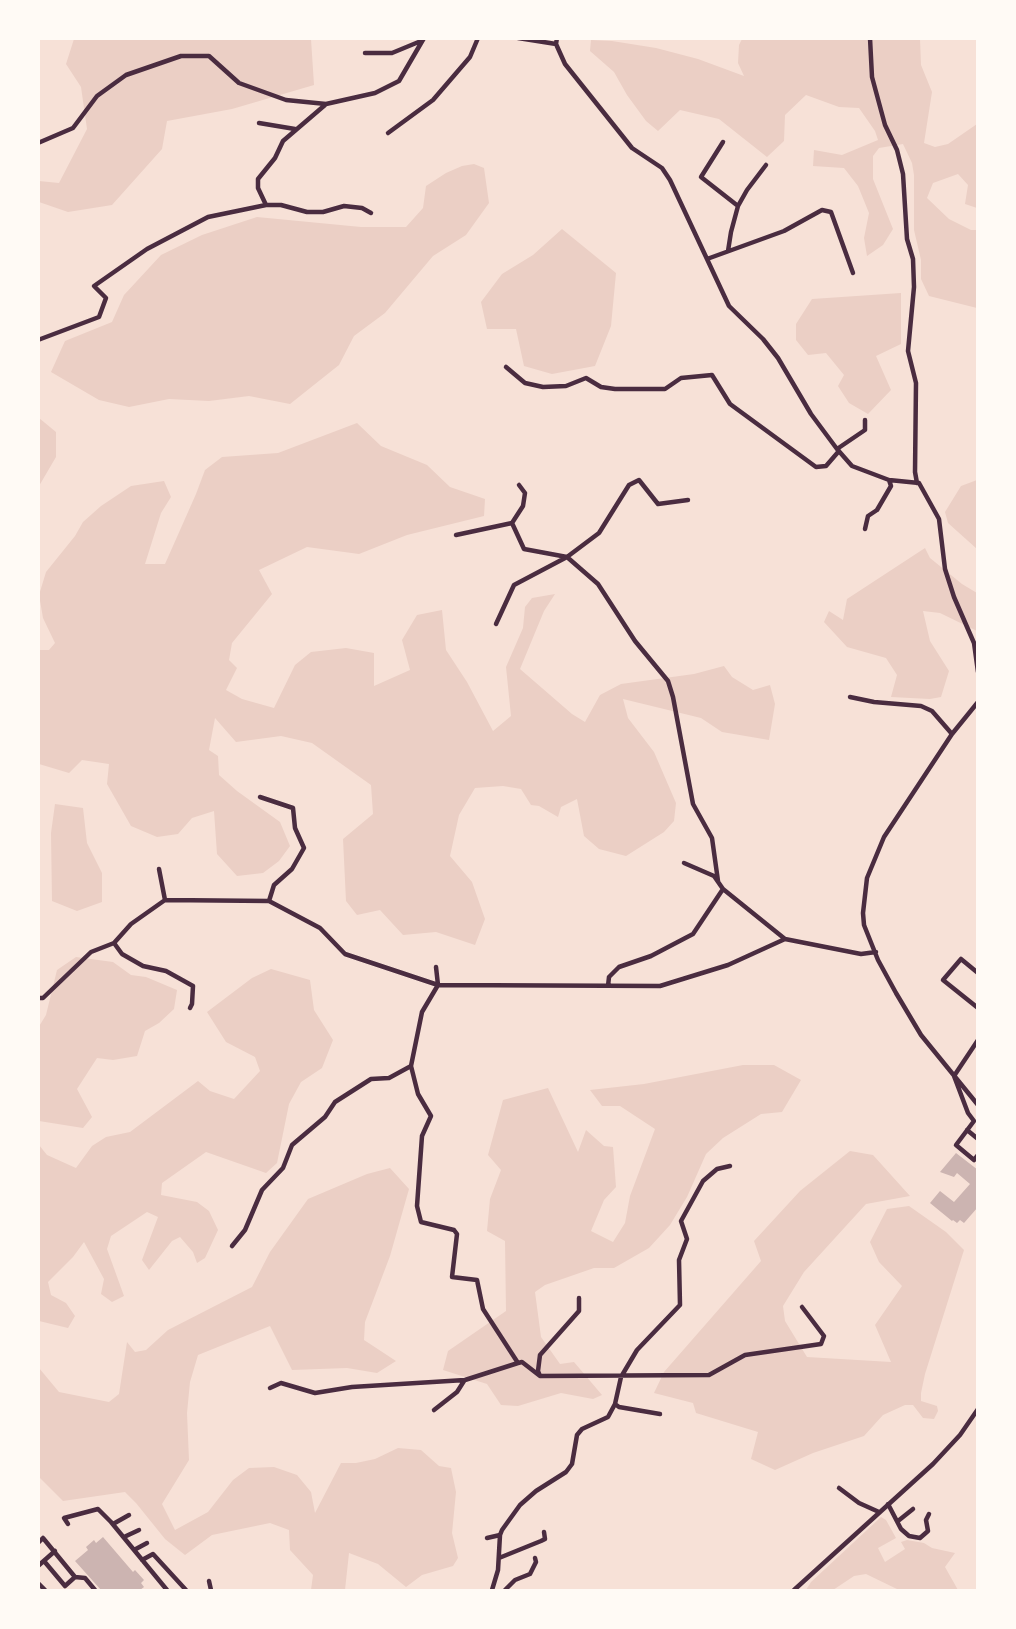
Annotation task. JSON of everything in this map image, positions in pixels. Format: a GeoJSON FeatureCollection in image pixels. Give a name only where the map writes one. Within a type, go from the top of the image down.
{"type":"FeatureCollection","features":[{"type":"Feature","properties":{"kind":"street"},"geometry":{"type":"LineString","coordinates":[[388,133],[433,100],[470,57],[478,38]]}},
{"type":"Feature","properties":{"kind":"street"},"geometry":{"type":"LineString","coordinates":[[518,38],[557,41],[565,64],[632,148],[662,168],[729,306],[763,339],[778,358],[811,414],[852,466],[889,480],[917,483]]}},
{"type":"Feature","properties":{"kind":"street"},"geometry":{"type":"LineString","coordinates":[[870,38],[872,78],[903,174],[907,239],[913,259],[914,287],[908,351],[916,383],[915,472],[917,483],[939,519],[945,569],[974,643],[978,672]]}},
{"type":"Feature","properties":{"kind":"street"},"geometry":{"type":"LineString","coordinates":[[365,53],[392,53],[423,39]]}},
{"type":"Feature","properties":{"kind":"street"},"geometry":{"type":"LineString","coordinates":[[38,143],[73,128],[97,96],[127,75],[181,56],[209,56],[239,83],[286,100],[326,104],[375,93],[399,81],[423,39]]}},
{"type":"Feature","properties":{"kind":"street"},"geometry":{"type":"LineString","coordinates":[[266,205],[258,188],[258,179],[275,158],[283,141],[326,104]]}},
{"type":"Feature","properties":{"kind":"street"},"geometry":{"type":"LineString","coordinates":[[259,123],[296,129]]}},
{"type":"Feature","properties":{"kind":"street"},"geometry":{"type":"LineString","coordinates":[[723,142],[701,177],[738,206]]}},
{"type":"Feature","properties":{"kind":"street"},"geometry":{"type":"LineString","coordinates":[[728,251],[730,232],[738,206],[766,165]]}},
{"type":"Feature","properties":{"kind":"street"},"geometry":{"type":"LineString","coordinates":[[38,340],[99,317],[106,298],[93,286],[147,249],[208,217],[266,205],[281,205],[307,212],[323,212],[344,206],[362,208],[371,213]]}},
{"type":"Feature","properties":{"kind":"street"},"geometry":{"type":"LineString","coordinates":[[707,259],[784,231],[822,210],[831,212],[853,274]]}},
{"type":"Feature","properties":{"kind":"street"},"geometry":{"type":"LineString","coordinates":[[506,367],[525,383],[542,387],[566,386],[586,378],[601,387],[615,389],[666,388],[681,378],[712,375],[730,404],[816,467],[826,466],[838,450],[865,430],[865,420]]}},
{"type":"Feature","properties":{"kind":"street"},"geometry":{"type":"LineString","coordinates":[[496,624],[514,585],[567,557],[600,533],[629,485],[639,480],[658,504],[688,500]]}},
{"type":"Feature","properties":{"kind":"street"},"geometry":{"type":"LineString","coordinates":[[865,529],[869,516],[877,510],[891,486],[889,480]]}},
{"type":"Feature","properties":{"kind":"street"},"geometry":{"type":"LineString","coordinates":[[456,535],[512,523],[523,506],[525,493],[519,485]]}},
{"type":"Feature","properties":{"kind":"street"},"geometry":{"type":"LineString","coordinates":[[512,523],[524,549],[567,557],[598,584],[635,641],[668,681],[693,804],[712,838],[719,881],[723,889],[785,939],[861,954],[876,952]]}},
{"type":"Feature","properties":{"kind":"street"},"geometry":{"type":"LineString","coordinates":[[850,697],[921,706],[932,711],[952,734]]}},
{"type":"Feature","properties":{"kind":"street"},"geometry":{"type":"LineString","coordinates":[[978,702],[952,734],[884,836],[871,867],[864,893],[863,913],[864,925],[876,952],[921,1035],[978,1105]]}},
{"type":"Feature","properties":{"kind":"street"},"geometry":{"type":"LineString","coordinates":[[260,797],[293,808],[295,828],[304,848],[292,869],[274,885],[269,901]]}},
{"type":"Feature","properties":{"kind":"street"},"geometry":{"type":"LineString","coordinates":[[684,863],[719,881]]}},
{"type":"Feature","properties":{"kind":"street"},"geometry":{"type":"LineString","coordinates":[[159,869],[165,900]]}},
{"type":"Feature","properties":{"kind":"street"},"geometry":{"type":"LineString","coordinates":[[608,986],[609,977],[619,967],[651,956],[693,934],[723,889]]}},
{"type":"Feature","properties":{"kind":"street"},"geometry":{"type":"LineString","coordinates":[[38,998],[43,998],[91,952],[114,943],[131,924],[165,900],[269,901],[320,928],[345,954],[438,985],[660,986],[728,965],[785,939]]}},
{"type":"Feature","properties":{"kind":"street"},"geometry":{"type":"LineString","coordinates":[[114,943],[122,954],[143,966],[166,971],[193,986],[190,1008]]}},
{"type":"Feature","properties":{"kind":"street"},"geometry":{"type":"LineString","coordinates":[[978,973],[961,959],[943,980],[978,1008]]}},
{"type":"Feature","properties":{"kind":"street"},"geometry":{"type":"LineString","coordinates":[[436,967],[438,985],[422,1012],[411,1066],[418,1094],[431,1116],[422,1136],[416,1206],[421,1222],[454,1230],[457,1234],[452,1277],[477,1280],[483,1309],[518,1363]]}},
{"type":"Feature","properties":{"kind":"street"},"geometry":{"type":"LineString","coordinates":[[954,1076],[977,1040]]}},
{"type":"Feature","properties":{"kind":"street"},"geometry":{"type":"LineString","coordinates":[[232,1246],[245,1230],[262,1190],[283,1168],[292,1145],[325,1117],[335,1102],[371,1079],[389,1078],[411,1066]]}},
{"type":"Feature","properties":{"kind":"street"},"geometry":{"type":"LineString","coordinates":[[954,1076],[968,1112],[976,1123],[956,1145],[974,1160],[978,1155]]}},
{"type":"Feature","properties":{"kind":"street"},"geometry":{"type":"LineString","coordinates":[[967,1130],[978,1139]]}},
{"type":"Feature","properties":{"kind":"street"},"geometry":{"type":"LineString","coordinates":[[492,1591],[499,1558],[500,1535],[520,1505],[566,1472],[572,1464],[577,1435],[582,1429],[608,1417],[615,1405],[621,1377],[637,1350],[680,1306],[680,1260],[687,1239],[681,1221],[703,1181],[717,1169],[730,1166]]}},
{"type":"Feature","properties":{"kind":"street"},"geometry":{"type":"LineString","coordinates":[[540,1376],[540,1354],[579,1311],[579,1298]]}},
{"type":"Feature","properties":{"kind":"street"},"geometry":{"type":"LineString","coordinates":[[271,1388],[281,1383],[315,1394],[352,1387],[465,1380],[522,1362],[540,1376],[709,1375],[745,1355],[821,1344],[824,1336],[802,1307]]}},
{"type":"Feature","properties":{"kind":"street"},"geometry":{"type":"LineString","coordinates":[[434,1410],[457,1392],[465,1380]]}},
{"type":"Feature","properties":{"kind":"street"},"geometry":{"type":"LineString","coordinates":[[615,1405],[660,1414]]}},
{"type":"Feature","properties":{"kind":"street"},"geometry":{"type":"LineString","coordinates":[[794,1591],[933,1464],[975,1418],[978,1409]]}},
{"type":"Feature","properties":{"kind":"street"},"geometry":{"type":"LineString","coordinates":[[839,1488],[859,1503],[879,1512]]}},
{"type":"Feature","properties":{"kind":"street"},"geometry":{"type":"LineString","coordinates":[[888,1504],[909,1536],[920,1538],[928,1531],[926,1520],[929,1514]]}},
{"type":"Feature","properties":{"kind":"street"},"geometry":{"type":"LineString","coordinates":[[68,1524],[64,1518],[98,1509],[167,1591]]}},
{"type":"Feature","properties":{"kind":"street"},"geometry":{"type":"LineString","coordinates":[[898,1521],[913,1509]]}},
{"type":"Feature","properties":{"kind":"street"},"geometry":{"type":"LineString","coordinates":[[113,1524],[130,1515]]}},
{"type":"Feature","properties":{"kind":"street"},"geometry":{"type":"LineString","coordinates":[[124,1537],[139,1530]]}},
{"type":"Feature","properties":{"kind":"street"},"geometry":{"type":"LineString","coordinates":[[499,1558],[545,1539],[544,1532]]}},
{"type":"Feature","properties":{"kind":"street"},"geometry":{"type":"LineString","coordinates":[[487,1538],[500,1535]]}},
{"type":"Feature","properties":{"kind":"street"},"geometry":{"type":"LineString","coordinates":[[38,1542],[43,1538],[75,1577],[85,1578],[95,1591]]}},
{"type":"Feature","properties":{"kind":"street"},"geometry":{"type":"LineString","coordinates":[[134,1550],[148,1543]]}},
{"type":"Feature","properties":{"kind":"street"},"geometry":{"type":"LineString","coordinates":[[38,1566],[55,1551]]}},
{"type":"Feature","properties":{"kind":"street"},"geometry":{"type":"LineString","coordinates":[[142,1560],[153,1554],[186,1591]]}},
{"type":"Feature","properties":{"kind":"street"},"geometry":{"type":"LineString","coordinates":[[505,1591],[515,1580],[530,1574],[536,1562],[534,1558]]}},
{"type":"Feature","properties":{"kind":"street"},"geometry":{"type":"LineString","coordinates":[[44,1561],[65,1586],[75,1577]]}},
{"type":"Feature","properties":{"kind":"street"},"geometry":{"type":"LineString","coordinates":[[209,1581],[211,1591]]}},
{"type":"Feature","properties":{"kind":"street"},"geometry":{"type":"LineString","coordinates":[[38,1583],[45,1591]]}},
{"type":"Feature","properties":{"kind":"shaded area"},"geometry":{"type":"Polygon","coordinates":[[[74,39],[311,39],[314,85],[232,109],[167,121],[162,149],[112,205],[68,212],[39,202],[39,181],[59,183],[87,129],[81,87],[66,64],[74,39]]]}},
{"type":"Feature","properties":{"kind":"shaded area"},"geometry":{"type":"Polygon","coordinates":[[[742,39],[920,39],[921,65],[932,92],[924,143],[935,147],[948,144],[977,124],[977,208],[965,204],[968,185],[958,174],[933,183],[927,198],[949,219],[971,230],[977,230],[977,308],[929,296],[921,279],[921,260],[914,230],[914,175],[912,163],[903,144],[879,148],[873,156],[873,179],[893,229],[883,245],[867,256],[864,238],[869,213],[858,186],[844,168],[813,166],[814,150],[842,155],[878,140],[859,108],[839,107],[806,95],[785,115],[784,141],[767,157],[719,119],[680,110],[658,131],[646,121],[614,72],[590,51],[591,40],[656,48],[698,59],[744,76],[738,63],[742,39]]]}},
{"type":"Feature","properties":{"kind":"shaded area"},"geometry":{"type":"Polygon","coordinates":[[[474,164],[484,168],[489,203],[466,235],[433,256],[385,313],[354,336],[339,365],[290,404],[249,396],[209,401],[169,399],[129,407],[99,400],[51,372],[65,341],[112,322],[124,295],[161,255],[202,235],[257,217],[361,227],[406,227],[423,208],[426,186],[446,173],[474,164]]]}},
{"type":"Feature","properties":{"kind":"shaded area"},"geometry":{"type":"Polygon","coordinates":[[[562,229],[616,273],[611,326],[595,366],[552,374],[524,366],[516,329],[487,329],[481,302],[502,274],[533,255],[562,229]]]}},
{"type":"Feature","properties":{"kind":"shaded area"},"geometry":{"type":"Polygon","coordinates":[[[901,293],[901,344],[876,356],[891,390],[868,414],[849,403],[838,386],[844,375],[826,353],[808,355],[796,340],[796,324],[812,299],[901,293]]]}},
{"type":"Feature","properties":{"kind":"shaded area"},"geometry":{"type":"Polygon","coordinates":[[[39,418],[56,432],[56,457],[39,486],[39,418]]]}},
{"type":"Feature","properties":{"kind":"shaded area"},"geometry":{"type":"Polygon","coordinates":[[[357,423],[381,446],[427,465],[450,487],[485,499],[484,516],[407,535],[359,554],[307,547],[259,570],[272,594],[232,643],[229,660],[237,668],[226,690],[242,699],[274,708],[295,665],[311,652],[346,648],[374,653],[374,686],[410,670],[402,640],[417,615],[442,610],[446,650],[467,682],[493,731],[511,716],[506,667],[523,628],[525,607],[532,598],[555,594],[544,611],[520,669],[585,722],[600,695],[621,684],[694,674],[724,666],[732,677],[753,690],[770,685],[775,704],[769,740],[722,732],[701,718],[623,699],[628,718],[654,752],[676,803],[674,821],[664,832],[626,856],[599,849],[584,836],[577,799],[561,807],[558,817],[539,806],[531,805],[521,789],[503,786],[475,788],[459,815],[450,856],[472,882],[485,919],[475,945],[436,932],[403,935],[380,910],[357,915],[346,901],[343,839],[373,814],[371,785],[312,743],[281,736],[236,742],[215,718],[209,750],[218,756],[219,775],[280,822],[290,846],[279,861],[263,873],[237,876],[217,854],[214,811],[192,818],[178,834],[157,837],[131,826],[107,784],[109,764],[82,760],[69,773],[39,764],[38,650],[49,650],[55,643],[43,618],[39,595],[46,572],[83,522],[131,486],[164,481],[171,497],[161,513],[145,564],[165,564],[205,470],[222,457],[278,453],[357,423]]]}},
{"type":"Feature","properties":{"kind":"shaded area"},"geometry":{"type":"Polygon","coordinates":[[[977,480],[977,549],[948,523],[945,512],[961,486],[977,480]]]}},
{"type":"Feature","properties":{"kind":"shaded area"},"geometry":{"type":"Polygon","coordinates":[[[925,548],[930,558],[977,593],[977,631],[940,613],[923,611],[930,641],[949,671],[941,697],[891,697],[897,675],[886,658],[847,647],[824,622],[829,611],[843,620],[847,599],[925,548]]]}},
{"type":"Feature","properties":{"kind":"shaded area"},"geometry":{"type":"Polygon","coordinates":[[[55,804],[83,808],[87,843],[102,873],[102,902],[77,911],[52,901],[51,833],[55,804]]]}},
{"type":"Feature","properties":{"kind":"shaded area"},"geometry":{"type":"Polygon","coordinates":[[[76,957],[113,962],[131,975],[146,977],[177,990],[174,1009],[145,1031],[137,1056],[113,1060],[97,1058],[77,1089],[92,1117],[83,1128],[39,1121],[38,1028],[46,1015],[57,970],[76,957]]]}},
{"type":"Feature","properties":{"kind":"shaded area"},"geometry":{"type":"Polygon","coordinates":[[[271,969],[310,980],[314,1010],[333,1040],[322,1068],[301,1082],[289,1104],[277,1163],[266,1173],[206,1152],[162,1183],[161,1195],[197,1202],[209,1211],[218,1230],[205,1258],[197,1263],[193,1252],[180,1237],[172,1241],[149,1270],[142,1260],[158,1217],[147,1212],[111,1236],[107,1249],[124,1296],[112,1302],[101,1294],[104,1279],[84,1242],[48,1282],[51,1295],[66,1303],[75,1316],[68,1328],[39,1321],[39,1145],[47,1155],[76,1168],[92,1146],[106,1137],[130,1132],[198,1081],[210,1091],[234,1099],[260,1071],[255,1057],[226,1042],[207,1012],[252,978],[271,969]]]}},
{"type":"Feature","properties":{"kind":"shaded area"},"geometry":{"type":"Polygon","coordinates":[[[743,1065],[774,1065],[801,1080],[782,1112],[761,1114],[723,1138],[706,1154],[687,1197],[670,1225],[649,1248],[614,1268],[594,1268],[545,1285],[535,1292],[541,1337],[560,1364],[574,1362],[602,1395],[593,1399],[561,1393],[518,1406],[501,1405],[487,1384],[443,1370],[448,1351],[506,1311],[505,1241],[487,1231],[490,1199],[501,1170],[488,1155],[503,1100],[548,1088],[578,1152],[586,1130],[604,1146],[613,1147],[616,1187],[604,1200],[591,1231],[613,1242],[625,1223],[630,1196],[655,1129],[620,1106],[602,1106],[590,1090],[644,1084],[743,1065]]]}},
{"type":"Feature","properties":{"kind":"shaded area"},"geometry":{"type":"Polygon","coordinates":[[[850,1151],[873,1155],[910,1196],[866,1204],[804,1272],[783,1306],[785,1321],[807,1357],[891,1362],[875,1325],[902,1286],[879,1262],[870,1242],[887,1209],[909,1206],[946,1232],[964,1250],[921,1393],[921,1401],[937,1406],[938,1411],[934,1419],[923,1418],[913,1405],[905,1405],[883,1415],[864,1436],[813,1453],[775,1470],[751,1459],[758,1432],[696,1413],[693,1403],[654,1393],[664,1372],[761,1261],[754,1241],[800,1191],[850,1151]]]}},
{"type":"Feature","properties":{"kind":"shaded area"},"geometry":{"type":"Polygon","coordinates":[[[390,1168],[409,1189],[390,1256],[365,1322],[364,1340],[396,1361],[377,1373],[347,1368],[292,1370],[270,1326],[198,1355],[190,1382],[187,1413],[189,1460],[162,1504],[175,1530],[208,1512],[233,1480],[249,1468],[274,1467],[297,1475],[311,1492],[315,1513],[341,1463],[375,1459],[398,1448],[421,1450],[439,1466],[451,1468],[456,1492],[452,1533],[458,1558],[453,1566],[422,1575],[406,1587],[378,1564],[349,1553],[345,1590],[311,1590],[313,1575],[290,1550],[289,1530],[270,1523],[212,1535],[185,1555],[165,1539],[125,1492],[63,1501],[39,1477],[39,1368],[59,1392],[109,1402],[119,1394],[127,1342],[135,1352],[146,1350],[168,1330],[252,1287],[270,1252],[308,1199],[367,1174],[390,1168]]]}},
{"type":"Feature","properties":{"kind":"shaded area"},"geometry":{"type":"Polygon","coordinates":[[[881,1517],[886,1520],[896,1538],[878,1548],[885,1562],[905,1549],[901,1542],[907,1540],[955,1553],[945,1567],[958,1590],[899,1590],[866,1574],[854,1576],[833,1590],[806,1590],[811,1582],[881,1517]]]}},
{"type":"Feature","properties":{"kind":"building"},"geometry":{"type":"Polygon","coordinates":[[[956,1153],[978,1170],[978,1207],[964,1223],[960,1220],[957,1223],[952,1221],[930,1203],[940,1191],[954,1202],[970,1184],[957,1173],[954,1177],[940,1172],[956,1153]]]}},
{"type":"Feature","properties":{"kind":"building"},"geometry":{"type":"Polygon","coordinates":[[[103,1537],[133,1572],[135,1570],[144,1580],[141,1583],[144,1587],[140,1590],[101,1590],[75,1561],[88,1550],[86,1547],[94,1540],[96,1543],[103,1537]]]}}]}
